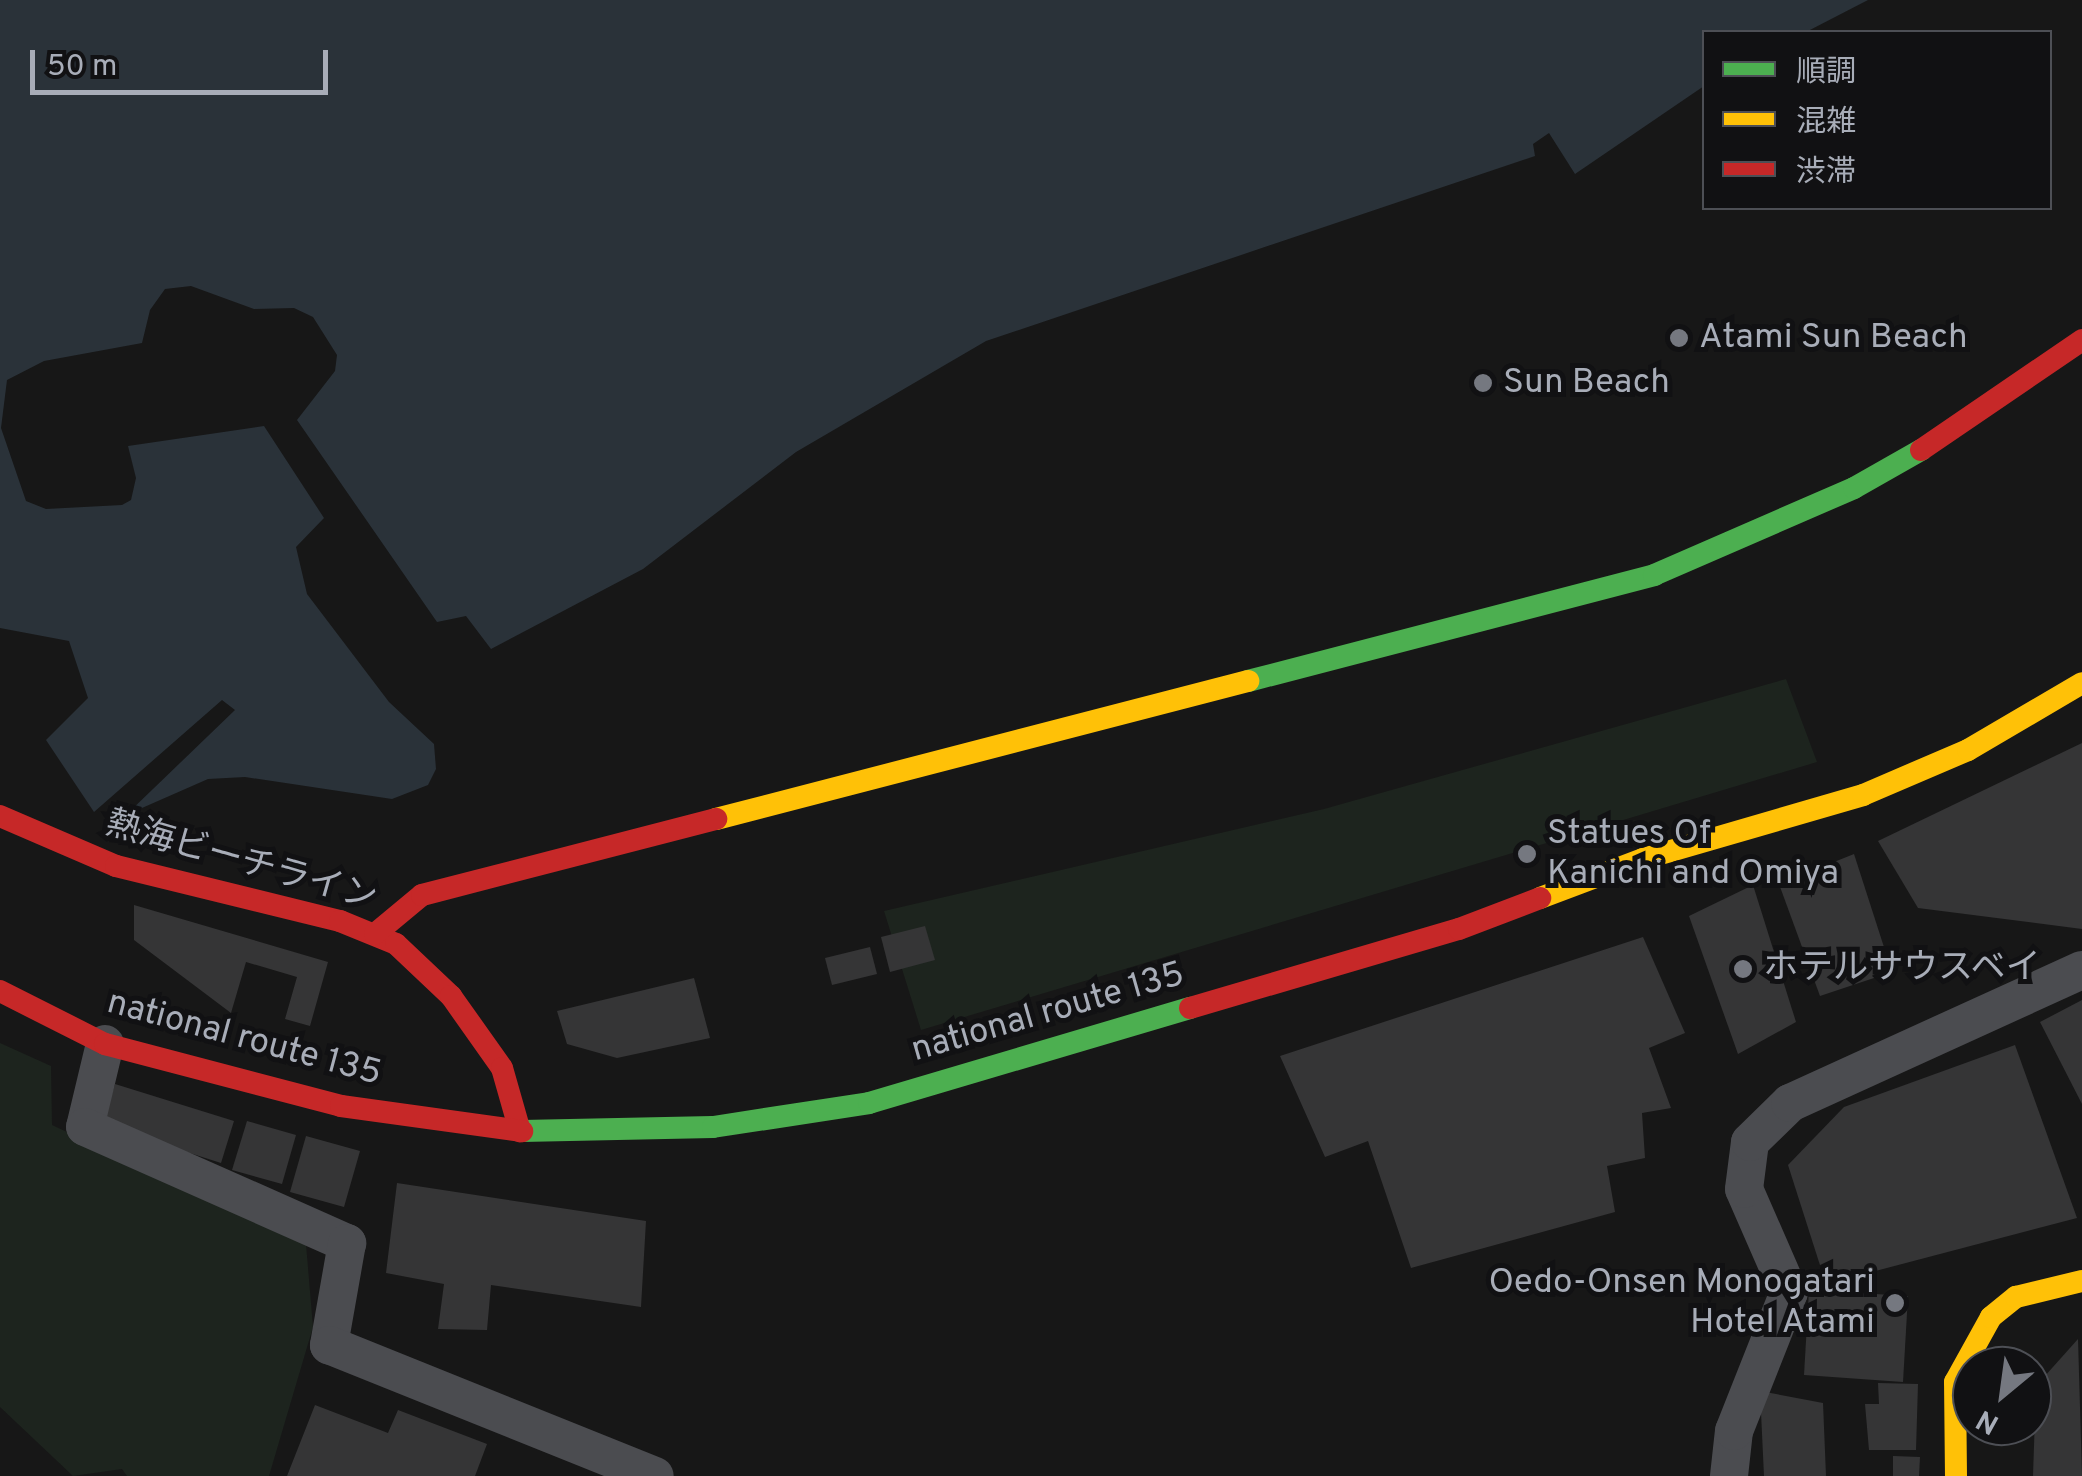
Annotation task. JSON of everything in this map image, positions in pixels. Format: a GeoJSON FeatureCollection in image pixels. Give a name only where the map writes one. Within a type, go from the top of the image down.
{"type":"FeatureCollection","features":[{"type":"Feature","properties":{"kind":"main road"},"geometry":{"type":"LineString","coordinates":[[375,934],[422,894],[1654,576],[1854,488],[1932,443],[2082,340]]}},
{"type":"Feature","properties":{"kind":"main road","name":"national route 135"},"geometry":{"type":"LineString","coordinates":[[0,991],[105,1044],[341,1106],[520,1131],[712,1127],[869,1103],[1459,928],[1643,859],[1862,795],[1968,750],[2082,683]]}},
{"type":"Feature","properties":{"kind":"main road","name":"熱海ビーチライン"},"geometry":{"type":"LineString","coordinates":[[0,816],[76,852],[375,934],[417,961],[451,996],[502,1068],[520,1131]]}},
{"type":"Feature","properties":{"kind":"main road"},"geometry":{"type":"LineString","coordinates":[[1956,1476],[1955,1382],[1990,1317],[2016,1297],[2082,1281]]}},
{"type":"Feature","properties":{"kind":"street"},"geometry":{"type":"LineString","coordinates":[[1729,1476],[1734,1431],[1789,1292],[1744,1189],[1750,1142],[1790,1103],[2082,970]]}},
{"type":"Feature","properties":{"kind":"street"},"geometry":{"type":"LineString","coordinates":[[105,1044],[85,1128],[346,1244],[329,1345],[655,1476]]}},
{"type":"Feature","properties":{"kind":"shaded area"},"geometry":{"type":"Polygon","coordinates":[[[0,0],[1868,0],[1810,30],[1702,30],[1702,87],[1575,174],[1549,133],[1533,144],[1535,156],[986,341],[796,452],[643,569],[491,649],[466,616],[437,622],[297,420],[335,371],[337,355],[313,317],[294,308],[254,309],[191,286],[165,289],[150,310],[142,343],[44,361],[7,380],[1,428],[26,501],[46,509],[122,505],[131,500],[136,478],[128,446],[264,426],[324,518],[296,547],[307,594],[389,702],[434,744],[436,769],[428,785],[392,799],[245,777],[208,779],[126,815],[235,710],[222,700],[94,812],[46,740],[88,698],[69,641],[0,628],[0,0]]]}},
{"type":"Feature","properties":{"kind":"shaded area"},"geometry":{"type":"Polygon","coordinates":[[[1786,679],[1817,762],[921,1030],[884,911],[1324,809],[1786,679]]]}},
{"type":"Feature","properties":{"kind":"shaded area"},"geometry":{"type":"Polygon","coordinates":[[[0,1043],[51,1066],[52,1125],[306,1244],[313,1327],[269,1476],[127,1476],[122,1469],[73,1476],[0,1407],[0,1043]]]}},
{"type":"Feature","properties":{"kind":"building"},"geometry":{"type":"Polygon","coordinates":[[[2082,743],[2082,929],[1918,908],[1878,841],[2082,743]]]}},
{"type":"Feature","properties":{"kind":"building"},"geometry":{"type":"Polygon","coordinates":[[[1854,854],[1892,972],[1820,996],[1779,884],[1854,854]]]}},
{"type":"Feature","properties":{"kind":"building","name":"ホテルサウスベイ"},"geometry":{"type":"Polygon","coordinates":[[[1753,885],[1796,1022],[1738,1054],[1689,916],[1753,885]]]}},
{"type":"Feature","properties":{"kind":"building"},"geometry":{"type":"Polygon","coordinates":[[[134,905],[328,962],[310,1026],[285,1019],[297,977],[246,962],[231,1013],[134,940],[134,905]]]}},
{"type":"Feature","properties":{"kind":"building"},"geometry":{"type":"Polygon","coordinates":[[[925,926],[935,960],[890,972],[881,937],[925,926]]]}},
{"type":"Feature","properties":{"kind":"building"},"geometry":{"type":"Polygon","coordinates":[[[1643,937],[1685,1033],[1649,1048],[1671,1108],[1642,1113],[1645,1158],[1607,1166],[1615,1212],[1411,1268],[1368,1141],[1325,1157],[1280,1056],[1643,937]]]}},
{"type":"Feature","properties":{"kind":"building"},"geometry":{"type":"Polygon","coordinates":[[[870,947],[877,974],[832,985],[825,958],[870,947]]]}},
{"type":"Feature","properties":{"kind":"building"},"geometry":{"type":"Polygon","coordinates":[[[694,978],[710,1038],[617,1058],[567,1044],[557,1011],[694,978]]]}},
{"type":"Feature","properties":{"kind":"building"},"geometry":{"type":"Polygon","coordinates":[[[2082,1000],[2082,1104],[2040,1022],[2082,1000]]]}},
{"type":"Feature","properties":{"kind":"building"},"geometry":{"type":"Polygon","coordinates":[[[2015,1045],[2077,1218],[1826,1284],[1788,1165],[1844,1107],[2015,1045]]]}},
{"type":"Feature","properties":{"kind":"building"},"geometry":{"type":"Polygon","coordinates":[[[115,1084],[234,1121],[221,1163],[102,1125],[115,1084]]]}},
{"type":"Feature","properties":{"kind":"building"},"geometry":{"type":"Polygon","coordinates":[[[247,1121],[296,1135],[282,1184],[232,1170],[247,1121]]]}},
{"type":"Feature","properties":{"kind":"building"},"geometry":{"type":"Polygon","coordinates":[[[306,1136],[360,1151],[344,1207],[290,1192],[306,1136]]]}},
{"type":"Feature","properties":{"kind":"building"},"geometry":{"type":"Polygon","coordinates":[[[397,1183],[646,1221],[641,1307],[491,1285],[487,1330],[438,1329],[444,1284],[386,1273],[397,1183]]]}},
{"type":"Feature","properties":{"kind":"building"},"geometry":{"type":"Polygon","coordinates":[[[1809,1290],[1908,1296],[1903,1382],[1804,1375],[1809,1290]]]}},
{"type":"Feature","properties":{"kind":"building"},"geometry":{"type":"Polygon","coordinates":[[[2078,1339],[2082,1476],[2033,1476],[2034,1446],[2052,1446],[2052,1368],[2078,1339]]]}},
{"type":"Feature","properties":{"kind":"building"},"geometry":{"type":"Polygon","coordinates":[[[1878,1383],[1918,1384],[1916,1450],[1869,1450],[1865,1404],[1879,1404],[1878,1383]]]}},
{"type":"Feature","properties":{"kind":"building"},"geometry":{"type":"Polygon","coordinates":[[[1760,1391],[1823,1403],[1826,1476],[1764,1476],[1760,1391]]]}},
{"type":"Feature","properties":{"kind":"building"},"geometry":{"type":"Polygon","coordinates":[[[315,1405],[388,1433],[398,1410],[487,1444],[475,1476],[287,1476],[315,1405]]]}},
{"type":"Feature","properties":{"kind":"building"},"geometry":{"type":"Polygon","coordinates":[[[1893,1456],[1920,1457],[1919,1476],[1893,1476],[1893,1456]]]}},
{"type":"Feature","properties":{"kind":"traffic: fast"},"geometry":{"type":"LineString","coordinates":[[1248,681],[1654,575],[1854,488],[1921,450]]}},
{"type":"Feature","properties":{"kind":"traffic: fast"},"geometry":{"type":"LineString","coordinates":[[522,1131],[713,1127],[869,1103],[1190,1008]]}},
{"type":"Feature","properties":{"kind":"traffic: slow"},"geometry":{"type":"LineString","coordinates":[[716,819],[1248,681]]}},
{"type":"Feature","properties":{"kind":"traffic: slow"},"geometry":{"type":"LineString","coordinates":[[1540,898],[1643,859],[1863,795],[1968,750],[2082,683]]}},
{"type":"Feature","properties":{"kind":"traffic: slow"},"geometry":{"type":"LineString","coordinates":[[1956,1476],[1955,1382],[1991,1317],[2016,1297],[2082,1281]]}},
{"type":"Feature","properties":{"kind":"traffic: jam"},"geometry":{"type":"LineString","coordinates":[[1921,450],[2082,340]]}},
{"type":"Feature","properties":{"kind":"traffic: jam"},"geometry":{"type":"LineString","coordinates":[[0,816],[116,866],[340,921],[396,944],[451,996],[502,1068],[520,1131]]}},
{"type":"Feature","properties":{"kind":"traffic: jam"},"geometry":{"type":"LineString","coordinates":[[375,934],[422,895],[716,819]]}},
{"type":"Feature","properties":{"kind":"traffic: jam"},"geometry":{"type":"LineString","coordinates":[[1190,1008],[1459,929],[1540,898]]}},
{"type":"Feature","properties":{"kind":"traffic: jam"},"geometry":{"type":"LineString","coordinates":[[0,991],[105,1044],[341,1106],[522,1131]]}},
{"type":"Feature","properties":{"kind":"place","name":"Atami Sun Beach"},"geometry":{"type":"Point","coordinates":[1679,338]}},
{"type":"Feature","properties":{"kind":"place","name":"Sun Beach"},"geometry":{"type":"Point","coordinates":[1483,383]}},
{"type":"Feature","properties":{"kind":"place","name":"Statues Of Kanichi and Omiya"},"geometry":{"type":"Point","coordinates":[1527,854]}},
{"type":"Feature","properties":{"kind":"place","name":"ホテルサウスベイ"},"geometry":{"type":"Point","coordinates":[1743,969]}},
{"type":"Feature","properties":{"kind":"place","name":"Oedo-Onsen Monogatari Hotel Atami"},"geometry":{"type":"Point","coordinates":[1895,1303]}}]}
